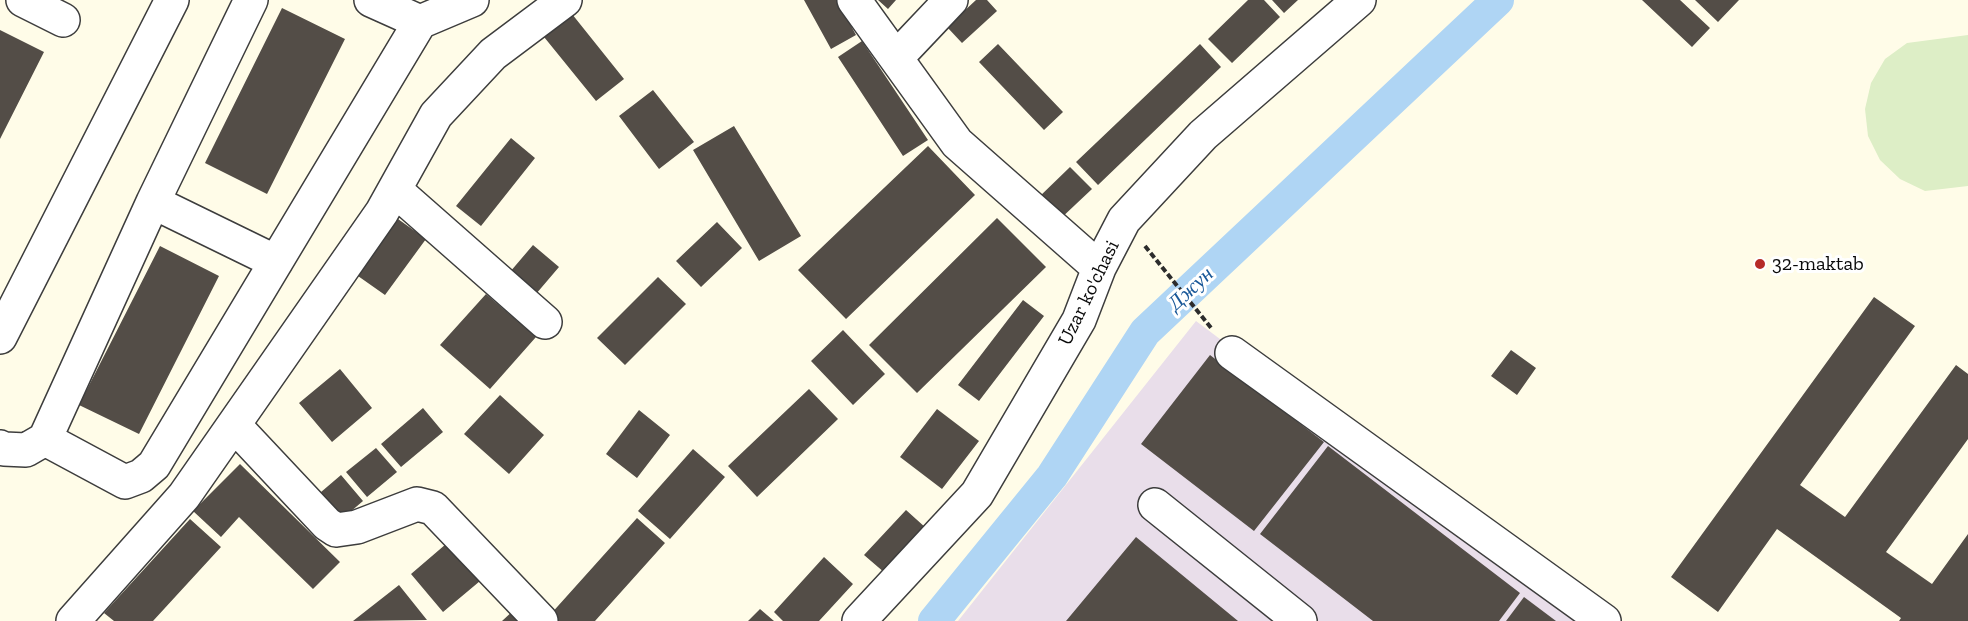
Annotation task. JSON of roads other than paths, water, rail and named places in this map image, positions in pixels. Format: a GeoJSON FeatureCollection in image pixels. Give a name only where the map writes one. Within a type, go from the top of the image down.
{"type":"FeatureCollection","features":[{"type":"Feature","properties":{"kind":"street"},"geometry":{"type":"LineString","coordinates":[[23,0],[63,20]]}},
{"type":"Feature","properties":{"kind":"street"},"geometry":{"type":"LineString","coordinates":[[0,337],[172,0]]}},
{"type":"Feature","properties":{"kind":"street"},"geometry":{"type":"LineString","coordinates":[[0,447],[26,450],[45,439],[153,202],[251,0]]}},
{"type":"Feature","properties":{"kind":"street"},"geometry":{"type":"LineString","coordinates":[[45,439],[125,483],[141,476],[154,465],[276,262],[397,8],[472,0]]}},
{"type":"Feature","properties":{"kind":"street"},"geometry":{"type":"LineString","coordinates":[[73,621],[184,496],[382,212],[436,115],[493,54],[565,0]]}},
{"type":"Feature","properties":{"kind":"street"},"geometry":{"type":"LineString","coordinates":[[854,0],[957,143],[1100,268]]}},
{"type":"Feature","properties":{"kind":"street"},"geometry":{"type":"LineString","coordinates":[[897,57],[951,0]]}},
{"type":"Feature","properties":{"kind":"street","name":"Uzar ko'chasi"},"geometry":{"type":"LineString","coordinates":[[859,621],[977,494],[1079,320],[1100,268],[1124,220],[1203,135],[1359,0]]}},
{"type":"Feature","properties":{"kind":"street"},"geometry":{"type":"LineString","coordinates":[[395,190],[545,322]]}},
{"type":"Feature","properties":{"kind":"street"},"geometry":{"type":"LineString","coordinates":[[153,202],[276,262]]}},
{"type":"Feature","properties":{"kind":"street"},"geometry":{"type":"LineString","coordinates":[[1232,354],[1604,621]]}},
{"type":"Feature","properties":{"kind":"street"},"geometry":{"type":"LineString","coordinates":[[234,425],[327,524],[336,530],[357,527],[417,504],[433,508],[541,621]]}},
{"type":"Feature","properties":{"kind":"street"},"geometry":{"type":"LineString","coordinates":[[1155,504],[1300,621]]}},
{"type":"Feature","properties":{"kind":"waterway","name":"Джун"},"geometry":{"type":"LineString","coordinates":[[934,621],[1052,476],[1145,332],[1498,0]]}},
{"type":"Feature","properties":{"kind":"place","name":"32-maktab"},"geometry":{"type":"Point","coordinates":[1760,264]}}]}
